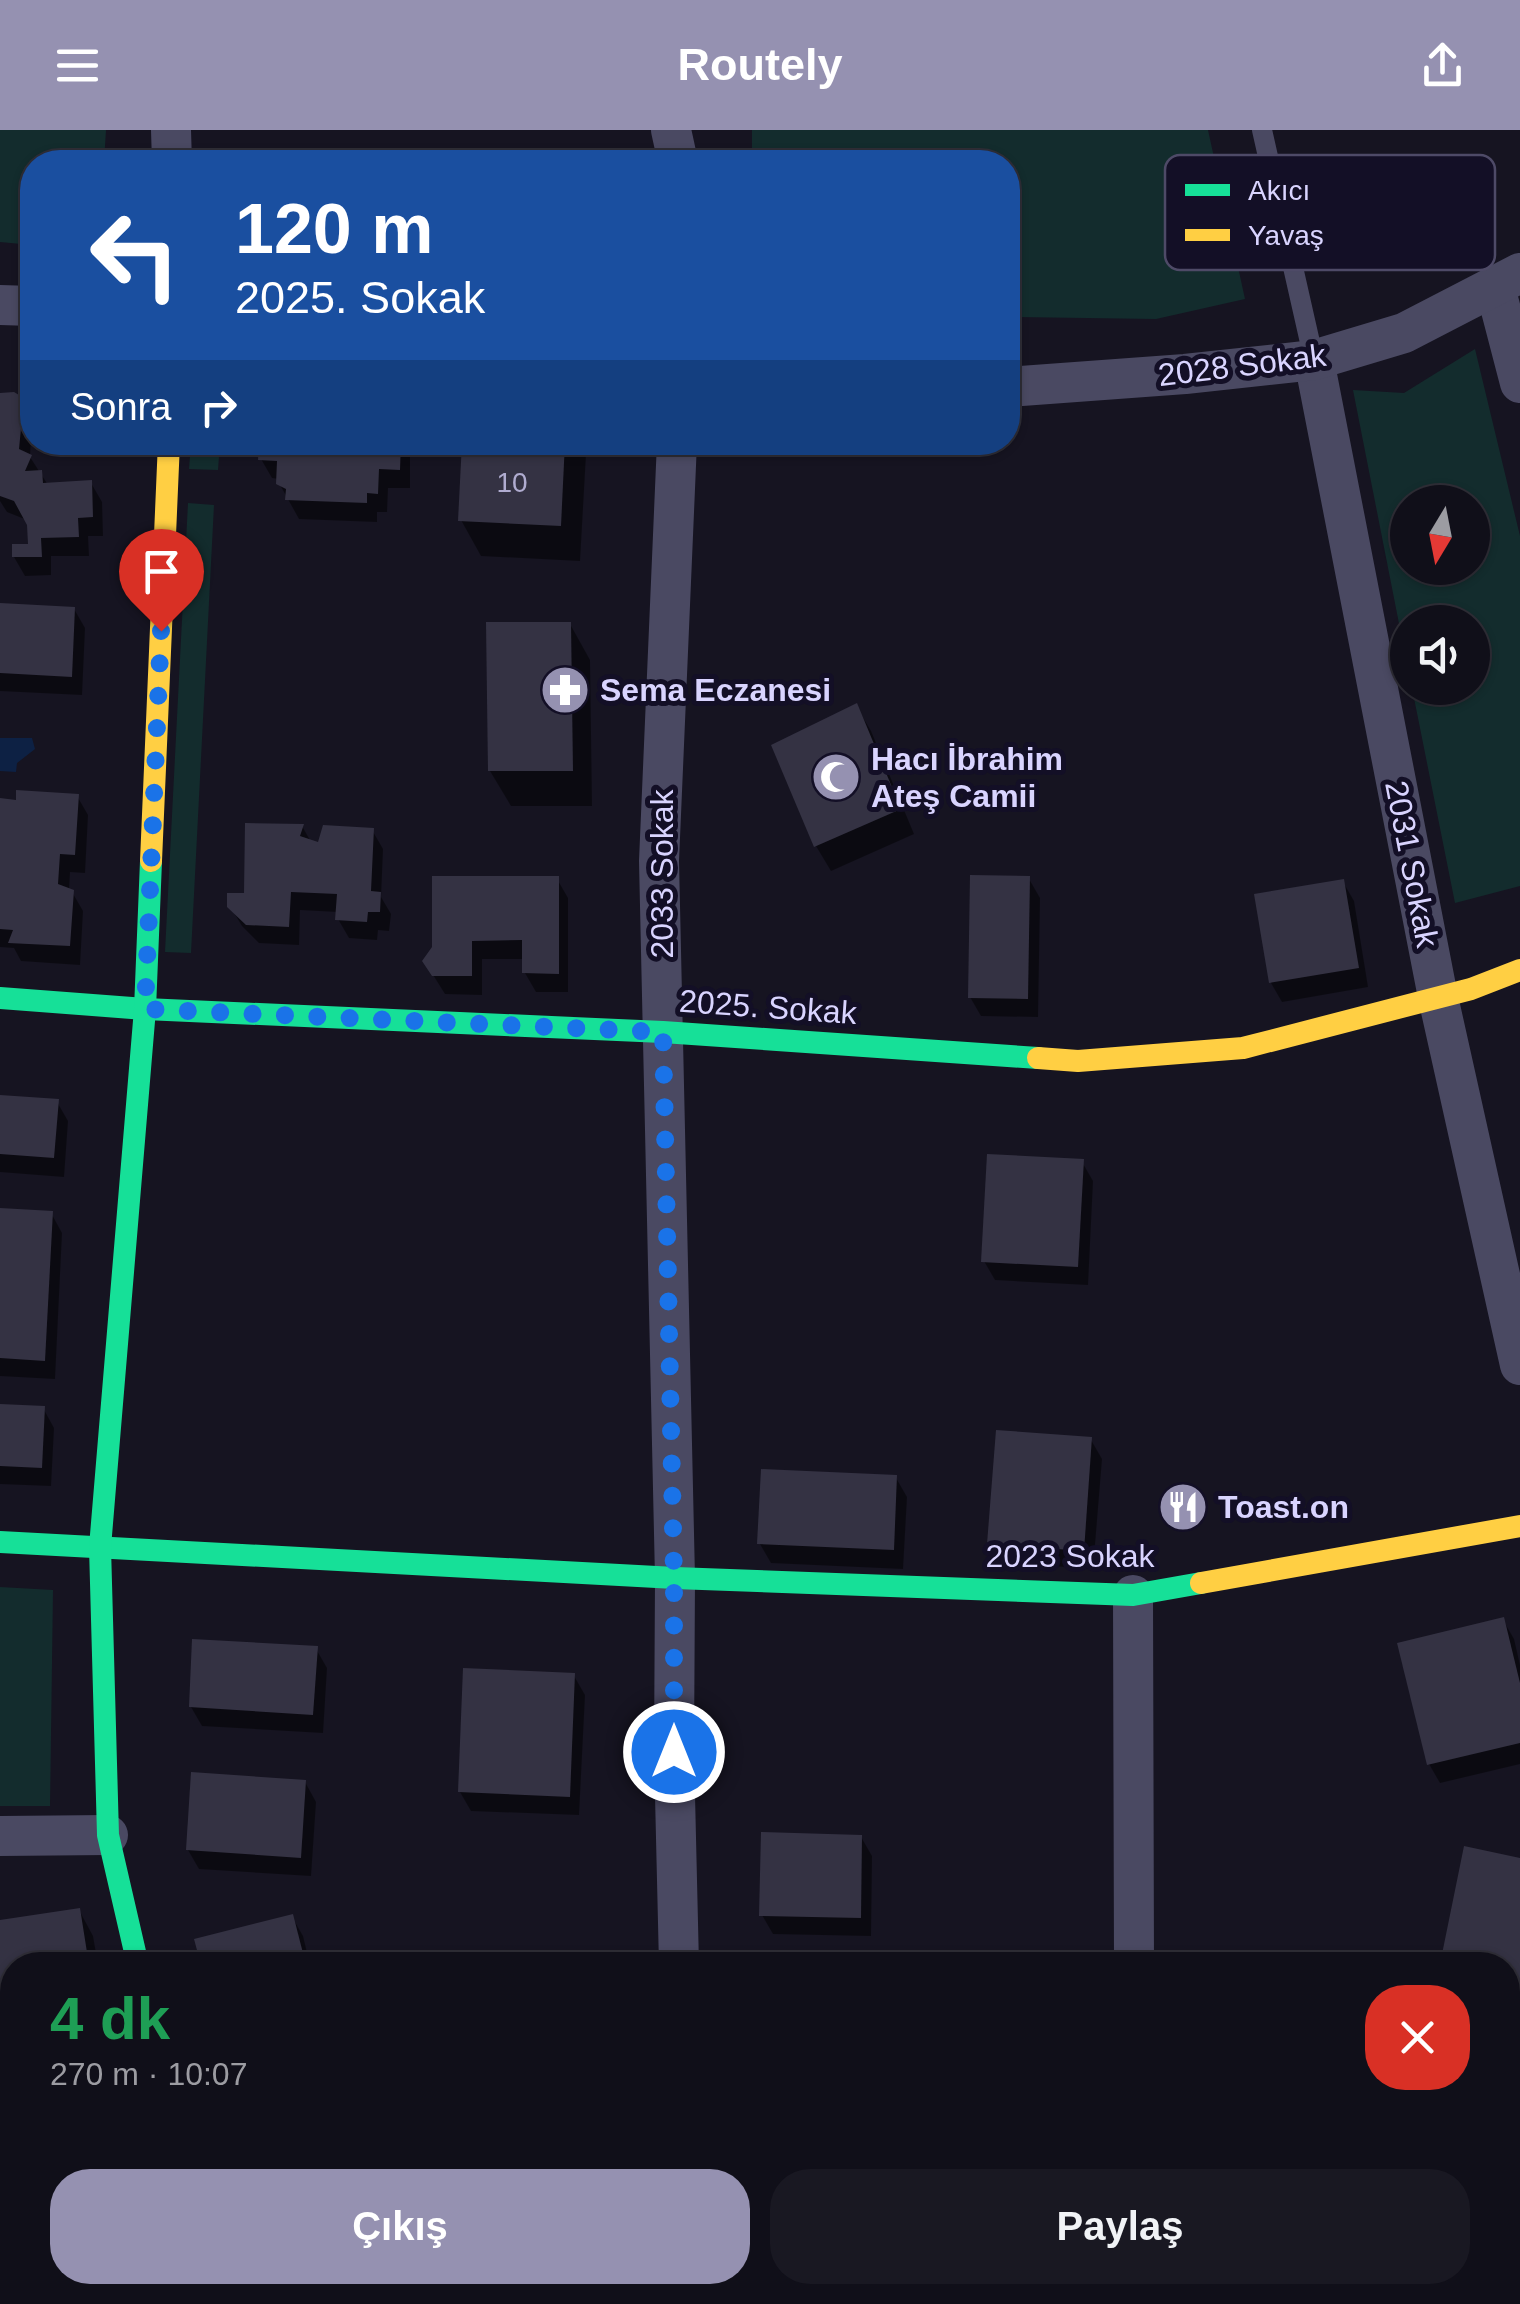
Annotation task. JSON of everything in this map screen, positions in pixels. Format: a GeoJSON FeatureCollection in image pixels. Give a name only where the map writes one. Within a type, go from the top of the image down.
{"type":"FeatureCollection","features":[{"type":"Feature","properties":{"kind":"street","name":"2028 Sokak"},"geometry":{"type":"LineString","coordinates":[[1020,386],[1314,360],[1404,333],[1507,280]]}},
{"type":"Feature","properties":{"kind":"street"},"geometry":{"type":"LineString","coordinates":[[1507,280],[1520,383]]}},
{"type":"Feature","properties":{"kind":"street","name":"2031 Sokak"},"geometry":{"type":"LineString","coordinates":[[1314,360],[1438,997],[1520,1365]]}},
{"type":"Feature","properties":{"kind":"street"},"geometry":{"type":"LineString","coordinates":[[135,1952],[108,1836],[100,1547],[145,1009],[168,455]]}},
{"type":"Feature","properties":{"kind":"street","name":"2033 Sokak"},"geometry":{"type":"LineString","coordinates":[[676,455],[659,862],[679,1952]]}},
{"type":"Feature","properties":{"kind":"street","name":"2025. Sokak"},"geometry":{"type":"LineString","coordinates":[[0,998],[145,1009],[663,1032],[1078,1061],[1244,1048],[1471,989],[1520,970]]}},
{"type":"Feature","properties":{"kind":"street","name":"2023 Sokak"},"geometry":{"type":"LineString","coordinates":[[0,1542],[674,1578],[1133,1595],[1520,1526]]}},
{"type":"Feature","properties":{"kind":"street"},"geometry":{"type":"LineString","coordinates":[[1133,1595],[1134,1952]]}},
{"type":"Feature","properties":{"kind":"street"},"geometry":{"type":"LineString","coordinates":[[0,1836],[108,1836]]}},
{"type":"Feature","properties":{"kind":"lane"},"geometry":{"type":"LineString","coordinates":[[1262,130],[1268,155]]}},
{"type":"Feature","properties":{"kind":"lane"},"geometry":{"type":"LineString","coordinates":[[1294,270],[1314,360]]}},
{"type":"Feature","properties":{"kind":"green space"},"geometry":{"type":"Polygon","coordinates":[[[0,130],[106,130],[105,150],[20,150],[20,244],[0,242],[0,130]]]}},
{"type":"Feature","properties":{"kind":"green space"},"geometry":{"type":"Polygon","coordinates":[[[752,130],[1208,130],[1213,155],[1165,155],[1165,270],[1239,270],[1245,299],[1156,319],[1020,317],[1020,150],[752,150],[752,130]]]}},
{"type":"Feature","properties":{"kind":"green space"},"geometry":{"type":"Polygon","coordinates":[[[1475,349],[1520,536],[1520,886],[1455,903],[1415,705],[1490,705],[1490,605],[1395,605],[1391,585],[1490,585],[1490,485],[1390,485],[1390,578],[1353,390],[1404,393],[1475,349]]]}},
{"type":"Feature","properties":{"kind":"green space"},"geometry":{"type":"Polygon","coordinates":[[[190,455],[219,455],[218,470],[189,469],[190,455]]]}},
{"type":"Feature","properties":{"kind":"green space"},"geometry":{"type":"Polygon","coordinates":[[[188,503],[214,505],[191,953],[165,952],[188,503]]]}},
{"type":"Feature","properties":{"kind":"green space"},"geometry":{"type":"Polygon","coordinates":[[[0,1587],[53,1590],[50,1806],[0,1806],[0,1587]]]}},
{"type":"Feature","properties":{"kind":"water"},"geometry":{"type":"Polygon","coordinates":[[[0,738],[32,738],[35,749],[17,763],[16,772],[0,771],[0,738]]]}},
{"type":"Feature","properties":{"kind":"building"},"geometry":{"type":"Polygon","coordinates":[[[0,393],[20,396],[20,455],[32,455],[25,471],[42,470],[43,483],[92,480],[93,517],[78,518],[79,537],[41,538],[42,557],[12,557],[12,544],[28,544],[27,525],[14,501],[0,496],[0,393]]]}},
{"type":"Feature","properties":{"kind":"building"},"geometry":{"type":"Polygon","coordinates":[[[258,455],[401,455],[400,470],[379,469],[378,494],[367,493],[367,503],[285,500],[286,489],[276,484],[277,461],[258,460],[258,455]]]}},
{"type":"Feature","properties":{"kind":"building"},"geometry":{"type":"Polygon","coordinates":[[[461,455],[564,455],[561,526],[458,521],[461,455]]]}},
{"type":"Feature","properties":{"kind":"building"},"geometry":{"type":"Polygon","coordinates":[[[0,603],[75,607],[72,677],[0,673],[0,603]]]}},
{"type":"Feature","properties":{"kind":"building"},"geometry":{"type":"Polygon","coordinates":[[[486,622],[571,622],[573,771],[488,771],[486,622]]]}},
{"type":"Feature","properties":{"kind":"building","name":"Hacı İbrahim Ateş Camii"},"geometry":{"type":"Polygon","coordinates":[[[857,703],[901,809],[814,847],[771,745],[857,703]]]}},
{"type":"Feature","properties":{"kind":"building"},"geometry":{"type":"Polygon","coordinates":[[[16,790],[79,794],[75,855],[60,854],[58,884],[74,890],[70,946],[8,943],[13,930],[0,929],[0,798],[16,800],[16,790]]]}},
{"type":"Feature","properties":{"kind":"building"},"geometry":{"type":"Polygon","coordinates":[[[245,823],[304,824],[300,836],[318,842],[323,825],[374,828],[371,891],[381,892],[380,912],[368,912],[367,922],[335,920],[337,894],[291,892],[289,927],[246,925],[227,907],[227,893],[244,893],[245,823]]]}},
{"type":"Feature","properties":{"kind":"building"},"geometry":{"type":"Polygon","coordinates":[[[970,875],[1030,876],[1028,999],[968,998],[970,875]]]}},
{"type":"Feature","properties":{"kind":"building"},"geometry":{"type":"Polygon","coordinates":[[[432,876],[559,876],[559,974],[522,973],[522,940],[472,941],[472,976],[432,976],[422,961],[432,947],[432,876]]]}},
{"type":"Feature","properties":{"kind":"building"},"geometry":{"type":"Polygon","coordinates":[[[1344,879],[1359,968],[1269,983],[1254,894],[1344,879]]]}},
{"type":"Feature","properties":{"kind":"building"},"geometry":{"type":"Polygon","coordinates":[[[0,1095],[59,1099],[54,1158],[0,1154],[0,1095]]]}},
{"type":"Feature","properties":{"kind":"building"},"geometry":{"type":"Polygon","coordinates":[[[987,1154],[1084,1159],[1078,1267],[981,1262],[987,1154]]]}},
{"type":"Feature","properties":{"kind":"building"},"geometry":{"type":"Polygon","coordinates":[[[0,1208],[53,1211],[45,1361],[0,1358],[0,1208]]]}},
{"type":"Feature","properties":{"kind":"building"},"geometry":{"type":"Polygon","coordinates":[[[0,1404],[45,1406],[42,1468],[0,1466],[0,1404]]]}},
{"type":"Feature","properties":{"kind":"building"},"geometry":{"type":"Polygon","coordinates":[[[996,1430],[1092,1437],[1084,1551],[987,1544],[996,1430]]]}},
{"type":"Feature","properties":{"kind":"building"},"geometry":{"type":"Polygon","coordinates":[[[761,1469],[897,1475],[894,1550],[757,1544],[761,1469]]]}},
{"type":"Feature","properties":{"kind":"building"},"geometry":{"type":"Polygon","coordinates":[[[1504,1617],[1520,1683],[1520,1743],[1427,1765],[1397,1643],[1504,1617]]]}},
{"type":"Feature","properties":{"kind":"building"},"geometry":{"type":"Polygon","coordinates":[[[192,1639],[318,1646],[313,1715],[189,1707],[192,1639]]]}},
{"type":"Feature","properties":{"kind":"building"},"geometry":{"type":"Polygon","coordinates":[[[463,1668],[575,1673],[570,1797],[458,1792],[463,1668]]]}},
{"type":"Feature","properties":{"kind":"building"},"geometry":{"type":"Polygon","coordinates":[[[191,1772],[306,1780],[301,1858],[186,1850],[191,1772]]]}},
{"type":"Feature","properties":{"kind":"building"},"geometry":{"type":"Polygon","coordinates":[[[761,1832],[862,1835],[861,1918],[759,1916],[761,1832]]]}},
{"type":"Feature","properties":{"kind":"building"},"geometry":{"type":"Polygon","coordinates":[[[1464,1846],[1520,1858],[1520,1952],[1442,1952],[1464,1846]]]}},
{"type":"Feature","properties":{"kind":"building"},"geometry":{"type":"Polygon","coordinates":[[[80,1908],[87,1952],[0,1952],[0,1920],[80,1908]]]}},
{"type":"Feature","properties":{"kind":"building"},"geometry":{"type":"Polygon","coordinates":[[[293,1914],[303,1952],[198,1952],[194,1939],[293,1914]]]}},
{"type":"Feature","properties":{"kind":"traffic: fast"},"geometry":{"type":"LineString","coordinates":[[135,1952],[108,1835],[100,1547],[145,1009],[151,861]]}},
{"type":"Feature","properties":{"kind":"traffic: fast"},"geometry":{"type":"LineString","coordinates":[[0,998],[145,1009],[663,1032],[1038,1058]]}},
{"type":"Feature","properties":{"kind":"traffic: fast"},"geometry":{"type":"LineString","coordinates":[[0,1542],[675,1578],[1133,1595],[1201,1583]]}},
{"type":"Feature","properties":{"kind":"traffic: slow"},"geometry":{"type":"LineString","coordinates":[[151,861],[168,455]]}},
{"type":"Feature","properties":{"kind":"traffic: slow"},"geometry":{"type":"LineString","coordinates":[[1038,1058],[1078,1061],[1243,1048],[1471,989],[1520,970]]}},
{"type":"Feature","properties":{"kind":"traffic: slow"},"geometry":{"type":"LineString","coordinates":[[1201,1583],[1520,1526]]}},
{"type":"Feature","properties":{"kind":"place","name":"Sema Eczanesi"},"geometry":{"type":"Point","coordinates":[565,690]}},
{"type":"Feature","properties":{"kind":"place","name":"Hacı İbrahim Ateş Camii"},"geometry":{"type":"Point","coordinates":[836,777]}},
{"type":"Feature","properties":{"kind":"place","name":"Toast.on"},"geometry":{"type":"Point","coordinates":[1183,1507]}},
{"type":"Feature","properties":{"kind":"route"},"geometry":{"type":"LineString","coordinates":[[161,631],[145,1009],[663,1032],[674,1752]]}}]}
